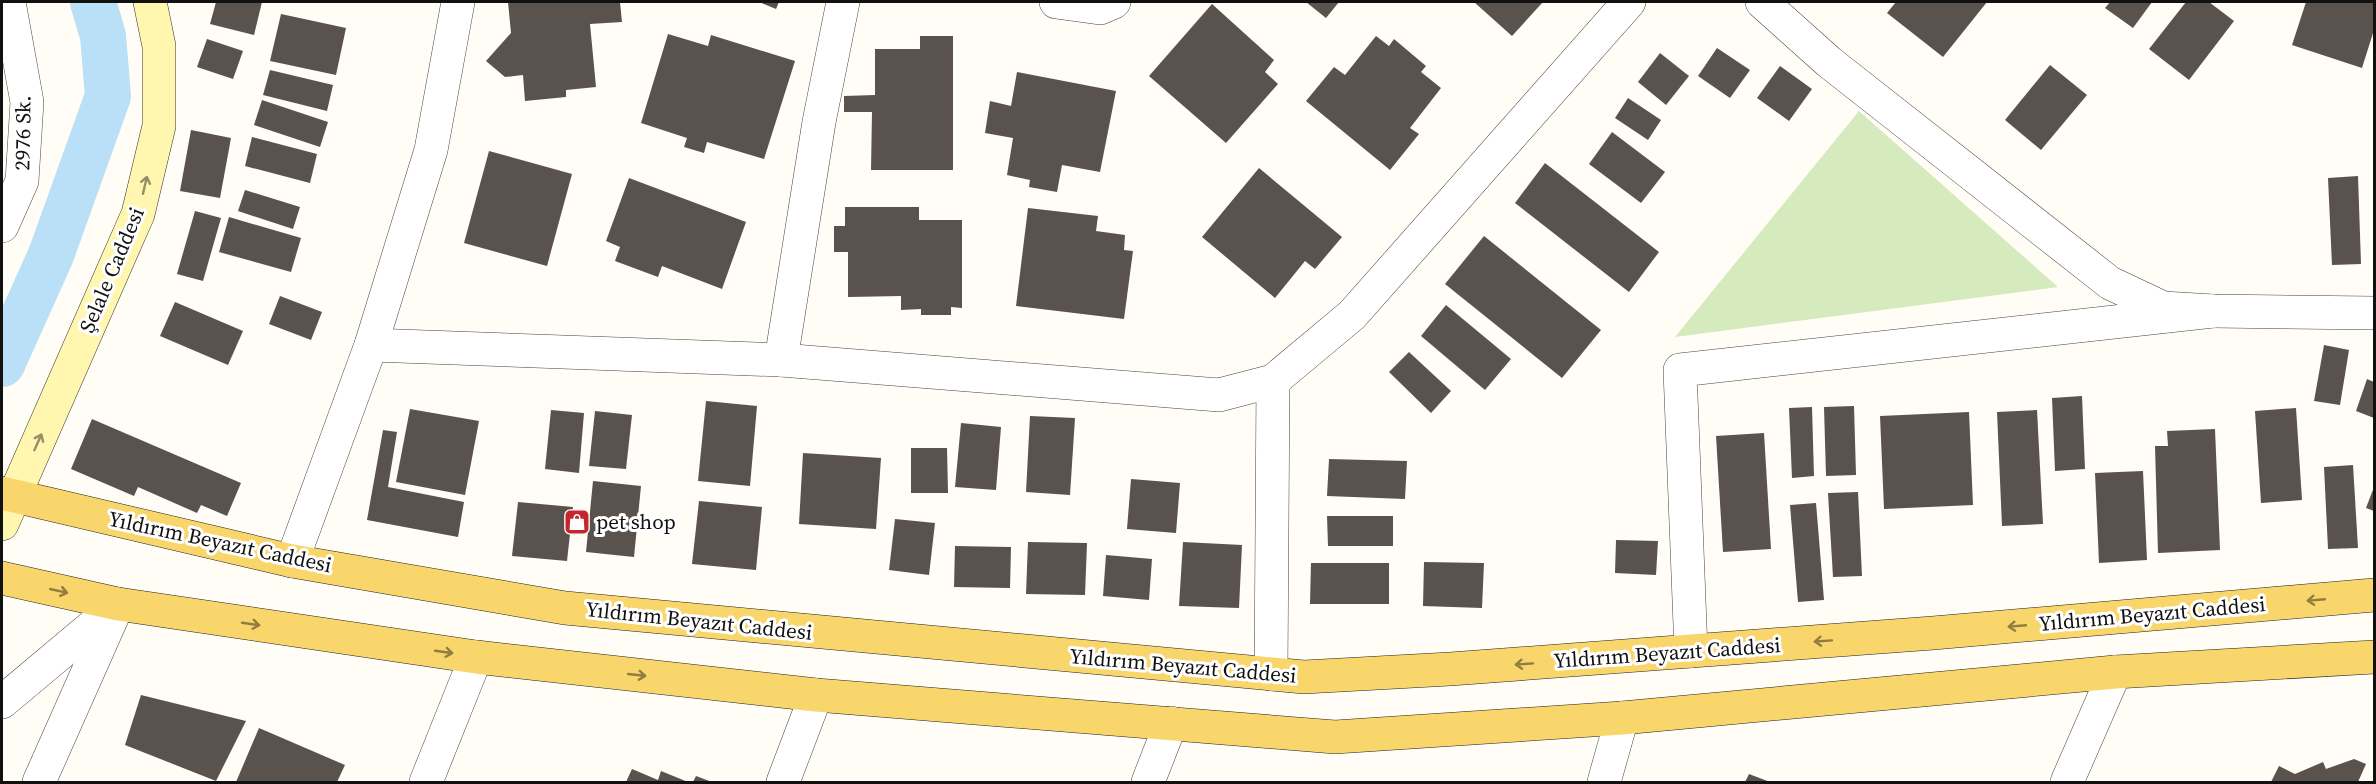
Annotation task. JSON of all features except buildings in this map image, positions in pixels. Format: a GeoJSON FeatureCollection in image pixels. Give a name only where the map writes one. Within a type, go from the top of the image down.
{"type":"FeatureCollection","features":[{"type":"Feature","properties":{"kind":"main road","name":"Yıldırım Beyazıt Caddesi"},"geometry":{"type":"LineString","coordinates":[[6,504],[292,561],[565,608],[1304,677],[1450,669],[1691,651],[2374,595]]}},
{"type":"Feature","properties":{"kind":"main road"},"geometry":{"type":"LineString","coordinates":[[2,578],[118,604],[477,657],[816,695],[1335,737],[1622,718],[2115,672],[2374,657]]}},
{"type":"Feature","properties":{"kind":"street","name":"2976 Sk."},"geometry":{"type":"LineString","coordinates":[[2,226],[22,181],[27,102],[9,2]]}},
{"type":"Feature","properties":{"kind":"street","name":"Şelale Caddesi"},"geometry":{"type":"LineString","coordinates":[[6,504],[138,213],[159,126],[159,46],[150,2]]}},
{"type":"Feature","properties":{"kind":"street"},"geometry":{"type":"LineString","coordinates":[[292,561],[371,345],[431,150],[458,2]]}},
{"type":"Feature","properties":{"kind":"street"},"geometry":{"type":"LineString","coordinates":[[781,360],[819,122],[843,2]]}},
{"type":"Feature","properties":{"kind":"street"},"geometry":{"type":"LineString","coordinates":[[1056,2],[1100,8],[1114,2]]}},
{"type":"Feature","properties":{"kind":"street"},"geometry":{"type":"LineString","coordinates":[[371,345],[781,360],[1219,395],[1274,381],[1352,315],[1629,2]]}},
{"type":"Feature","properties":{"kind":"street"},"geometry":{"type":"LineString","coordinates":[[1762,2],[1829,62],[2110,283],[2163,308],[2213,311],[2374,313]]}},
{"type":"Feature","properties":{"kind":"street"},"geometry":{"type":"LineString","coordinates":[[1691,651],[1680,370],[2213,311]]}},
{"type":"Feature","properties":{"kind":"street"},"geometry":{"type":"LineString","coordinates":[[1271,674],[1274,381]]}},
{"type":"Feature","properties":{"kind":"street"},"geometry":{"type":"LineString","coordinates":[[2,702],[118,604]]}},
{"type":"Feature","properties":{"kind":"street"},"geometry":{"type":"LineString","coordinates":[[39,783],[118,604]]}},
{"type":"Feature","properties":{"kind":"street"},"geometry":{"type":"LineString","coordinates":[[426,783],[477,657]]}},
{"type":"Feature","properties":{"kind":"street"},"geometry":{"type":"LineString","coordinates":[[2067,783],[2115,672]]}},
{"type":"Feature","properties":{"kind":"street"},"geometry":{"type":"LineString","coordinates":[[783,783],[816,695]]}},
{"type":"Feature","properties":{"kind":"street"},"geometry":{"type":"LineString","coordinates":[[1604,783],[1622,718]]}},
{"type":"Feature","properties":{"kind":"street"},"geometry":{"type":"LineString","coordinates":[[1148,783],[1171,723]]}},
{"type":"Feature","properties":{"kind":"green space"},"geometry":{"type":"Polygon","coordinates":[[[1859,111],[2058,287],[1675,337],[1859,111]]]}},
{"type":"Feature","properties":{"kind":"waterway"},"geometry":{"type":"LineString","coordinates":[[2,364],[51,255],[108,96],[103,36],[93,2]]}},
{"type":"Feature","properties":{"kind":"place","name":"pet shop"},"geometry":{"type":"Point","coordinates":[577,522]}}]}
